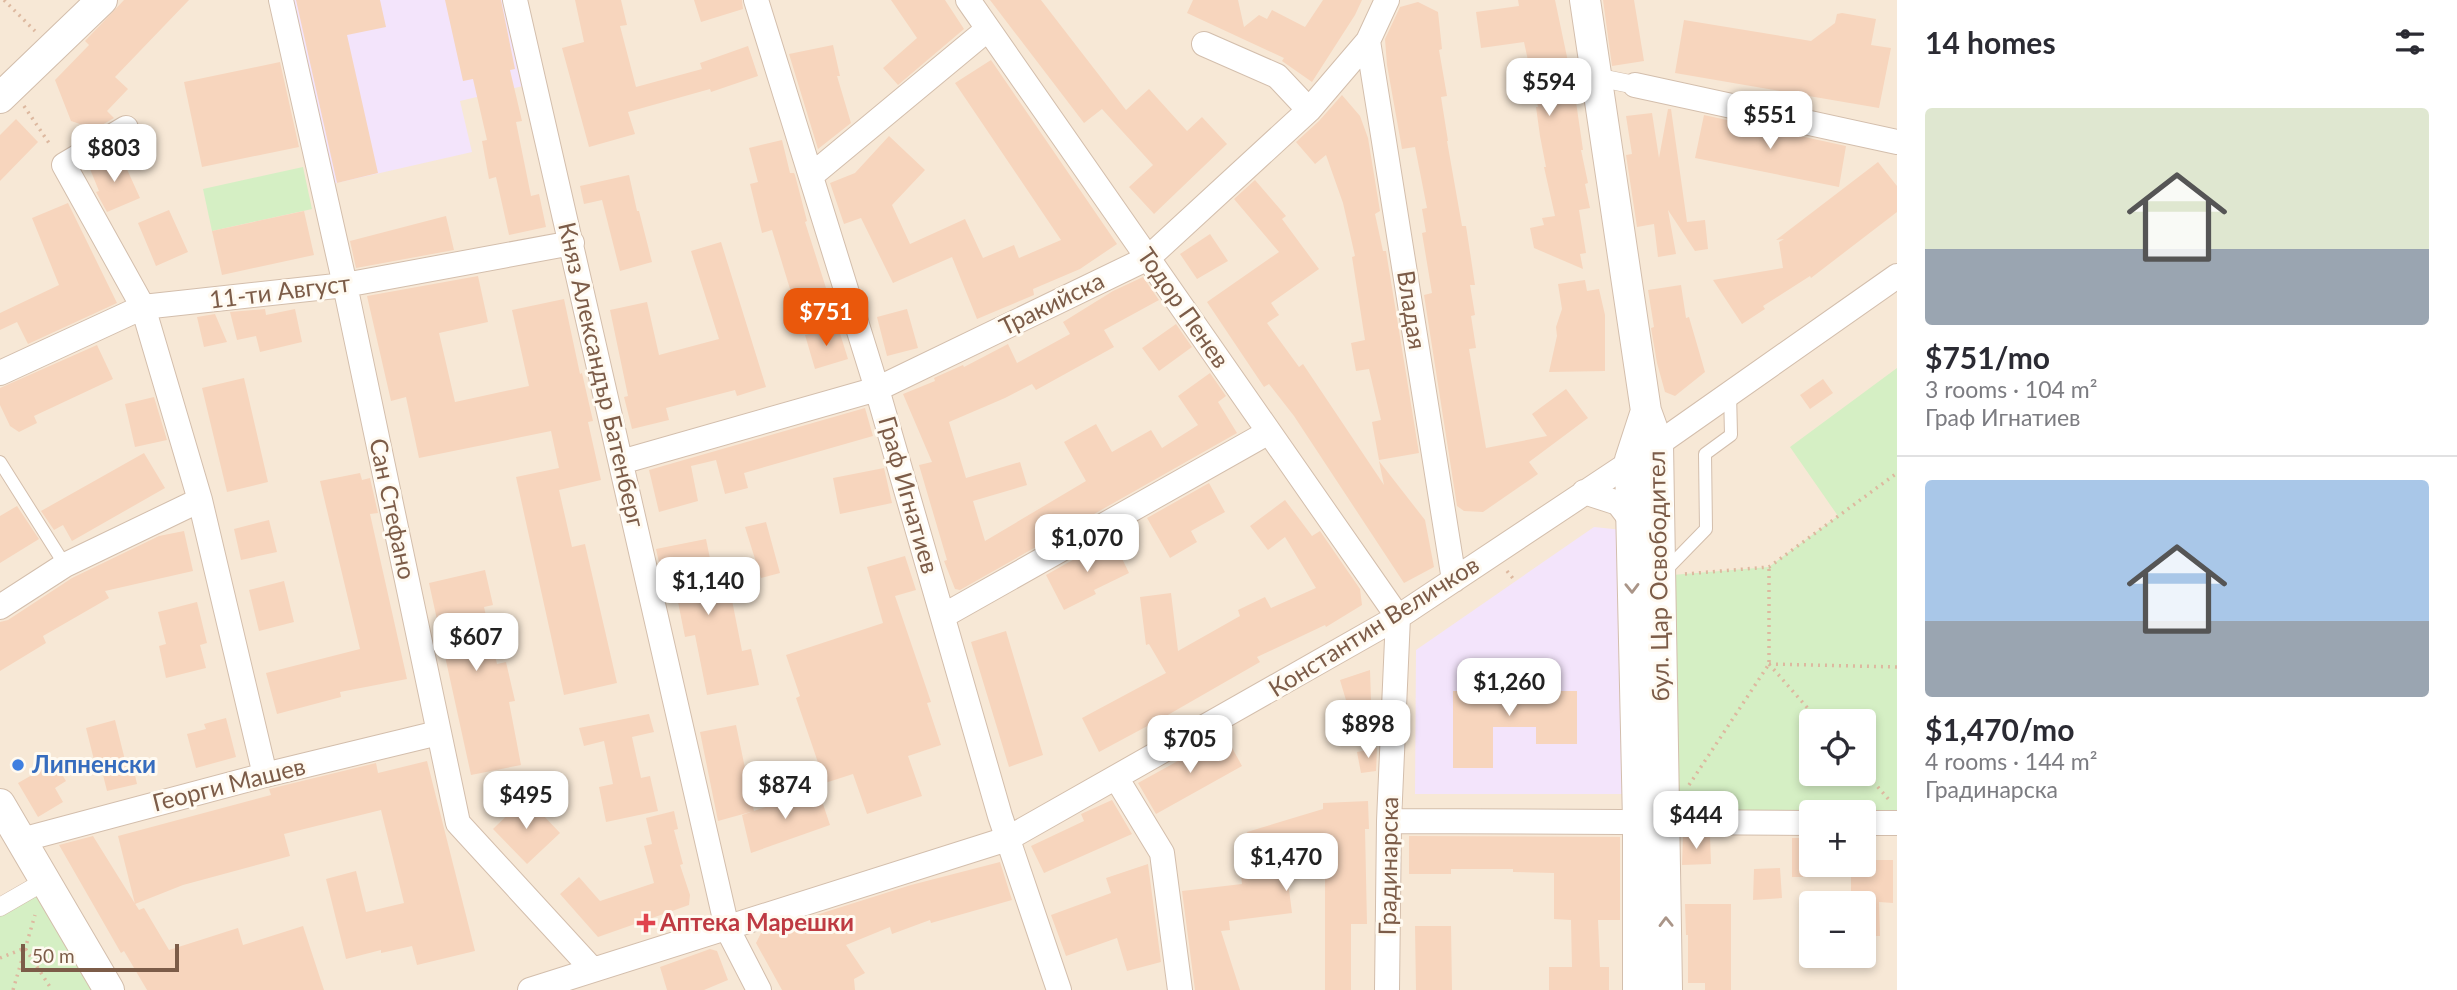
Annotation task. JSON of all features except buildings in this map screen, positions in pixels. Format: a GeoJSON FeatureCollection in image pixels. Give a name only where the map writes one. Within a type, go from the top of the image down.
{"type":"FeatureCollection","features":[{"type":"Feature","properties":{"kind":"street"},"geometry":{"type":"LineString","coordinates":[[6,92],[102,0]]}},
{"type":"Feature","properties":{"kind":"street","name":"Княз Александър Батенберг"},"geometry":{"type":"LineString","coordinates":[[515,0],[727,928],[759,990]]}},
{"type":"Feature","properties":{"kind":"street","name":"Граф Игнатиев"},"geometry":{"type":"LineString","coordinates":[[756,0],[877,389],[1007,839],[1059,990]]}},
{"type":"Feature","properties":{"kind":"street","name":"Тодор Пенев"},"geometry":{"type":"LineString","coordinates":[[968,0],[1398,617]]}},
{"type":"Feature","properties":{"kind":"street","name":"Тракийска"},"geometry":{"type":"LineString","coordinates":[[621,462],[877,389],[1148,258],[1309,110],[1368,41],[1387,0]]}},
{"type":"Feature","properties":{"kind":"street","name":"бул. Цар Освободител"},"geometry":{"type":"LineString","coordinates":[[1585,0],[1646,411],[1658,444],[1660,576],[1641,822],[1667,990]]}},
{"type":"Feature","properties":{"kind":"street","name":"Сан Стефано"},"geometry":{"type":"LineString","coordinates":[[285,3],[458,823],[593,970]]}},
{"type":"Feature","properties":{"kind":"street"},"geometry":{"type":"LineString","coordinates":[[811,175],[988,29]]}},
{"type":"Feature","properties":{"kind":"street","name":"Владая"},"geometry":{"type":"LineString","coordinates":[[1368,41],[1454,580]]}},
{"type":"Feature","properties":{"kind":"street"},"geometry":{"type":"LineString","coordinates":[[1204,44],[1278,76],[1309,110]]}},
{"type":"Feature","properties":{"kind":"street"},"geometry":{"type":"LineString","coordinates":[[1596,77],[1897,142]]}},
{"type":"Feature","properties":{"kind":"street"},"geometry":{"type":"LineString","coordinates":[[126,128],[64,165],[143,307],[200,500],[265,775]]}},
{"type":"Feature","properties":{"kind":"street","name":"11-ти Август"},"geometry":{"type":"LineString","coordinates":[[0,373],[143,307],[345,285],[572,243]]}},
{"type":"Feature","properties":{"kind":"street","name":"Константин Величков"},"geometry":{"type":"LineString","coordinates":[[530,990],[1007,839],[1117,779],[1398,617],[1630,460],[1658,444],[1897,276]]}},
{"type":"Feature","properties":{"kind":"street","name":"бул. Цар Освободител"},"geometry":{"type":"LineString","coordinates":[[1638,990],[1641,822],[1630,460],[1646,411]]}},
{"type":"Feature","properties":{"kind":"street"},"geometry":{"type":"LineString","coordinates":[[943,616],[1269,432]]}},
{"type":"Feature","properties":{"kind":"street"},"geometry":{"type":"LineString","coordinates":[[1584,492],[1618,503],[1631,520]]}},
{"type":"Feature","properties":{"kind":"street"},"geometry":{"type":"LineString","coordinates":[[0,607],[65,565],[200,500]]}},
{"type":"Feature","properties":{"kind":"street","name":"Градинарска"},"geometry":{"type":"LineString","coordinates":[[1387,990],[1389,821],[1398,617]]}},
{"type":"Feature","properties":{"kind":"street","name":"Георги Машев"},"geometry":{"type":"LineString","coordinates":[[21,840],[265,775],[438,733]]}},
{"type":"Feature","properties":{"kind":"street"},"geometry":{"type":"LineString","coordinates":[[1117,779],[1162,853],[1180,990]]}},
{"type":"Feature","properties":{"kind":"street"},"geometry":{"type":"LineString","coordinates":[[0,804],[109,990]]}},
{"type":"Feature","properties":{"kind":"street"},"geometry":{"type":"LineString","coordinates":[[1389,821],[1799,823]]}},
{"type":"Feature","properties":{"kind":"street"},"geometry":{"type":"LineString","coordinates":[[1876,823],[1897,823]]}},
{"type":"Feature","properties":{"kind":"street"},"geometry":{"type":"LineString","coordinates":[[0,907],[45,881]]}},
{"type":"Feature","properties":{"kind":"lane"},"geometry":{"type":"LineString","coordinates":[[1660,576],[1706,529],[1704,454],[1731,435],[1730,392]]}},
{"type":"Feature","properties":{"kind":"lane"},"geometry":{"type":"LineString","coordinates":[[0,462],[65,565]]}},
{"type":"Feature","properties":{"kind":"path"},"geometry":{"type":"LineString","coordinates":[[4,0],[52,48]]}},
{"type":"Feature","properties":{"kind":"path"},"geometry":{"type":"LineString","coordinates":[[6,92],[64,165]]}},
{"type":"Feature","properties":{"kind":"path"},"geometry":{"type":"LineString","coordinates":[[1660,576],[1769,567],[1897,474]]}},
{"type":"Feature","properties":{"kind":"path"},"geometry":{"type":"LineString","coordinates":[[1687,788],[1769,664],[1769,567]]}},
{"type":"Feature","properties":{"kind":"path"},"geometry":{"type":"LineString","coordinates":[[1769,664],[1897,667]]}},
{"type":"Feature","properties":{"kind":"path"},"geometry":{"type":"LineString","coordinates":[[1769,664],[1808,709]]}},
{"type":"Feature","properties":{"kind":"path"},"geometry":{"type":"LineString","coordinates":[[1876,785],[1897,809]]}},
{"type":"Feature","properties":{"kind":"path"},"geometry":{"type":"LineString","coordinates":[[13,990],[45,881]]}},
{"type":"Feature","properties":{"kind":"path"},"geometry":{"type":"LineString","coordinates":[[0,958],[25,948]]}},
{"type":"Feature","properties":{"kind":"path"},"geometry":{"type":"LineString","coordinates":[[25,948],[52,990]]}},
{"type":"Feature","properties":{"kind":"shaded area"},"geometry":{"type":"Polygon","coordinates":[[[0,0],[1897,0],[1897,990],[0,990],[0,0]]]}},
{"type":"Feature","properties":{"kind":"shaded area"},"geometry":{"type":"Polygon","coordinates":[[[290,0],[503,0],[523,86],[460,101],[472,152],[332,184],[290,0]]]}},
{"type":"Feature","properties":{"kind":"shaded area"},"geometry":{"type":"Polygon","coordinates":[[[1594,527],[1632,531],[1637,794],[1415,794],[1416,650],[1594,527]]]}},
{"type":"Feature","properties":{"kind":"green space"},"geometry":{"type":"Polygon","coordinates":[[[303,167],[312,209],[212,231],[203,189],[303,167]]]}},
{"type":"Feature","properties":{"kind":"green space"},"geometry":{"type":"Polygon","coordinates":[[[1897,368],[1897,823],[1876,816],[1876,800],[1799,800],[1799,813],[1665,822],[1660,576],[1769,567],[1838,516],[1790,447],[1897,368]]]}},
{"type":"Feature","properties":{"kind":"green space"},"geometry":{"type":"Polygon","coordinates":[[[45,881],[109,990],[0,990],[0,907],[45,881]]]}},
{"type":"Feature","properties":{"kind":"place","name":"Липненски"},"geometry":{"type":"Point","coordinates":[18,765]}},
{"type":"Feature","properties":{"kind":"place","name":"Аптека Марешки"},"geometry":{"type":"Point","coordinates":[646,923]}}]}
